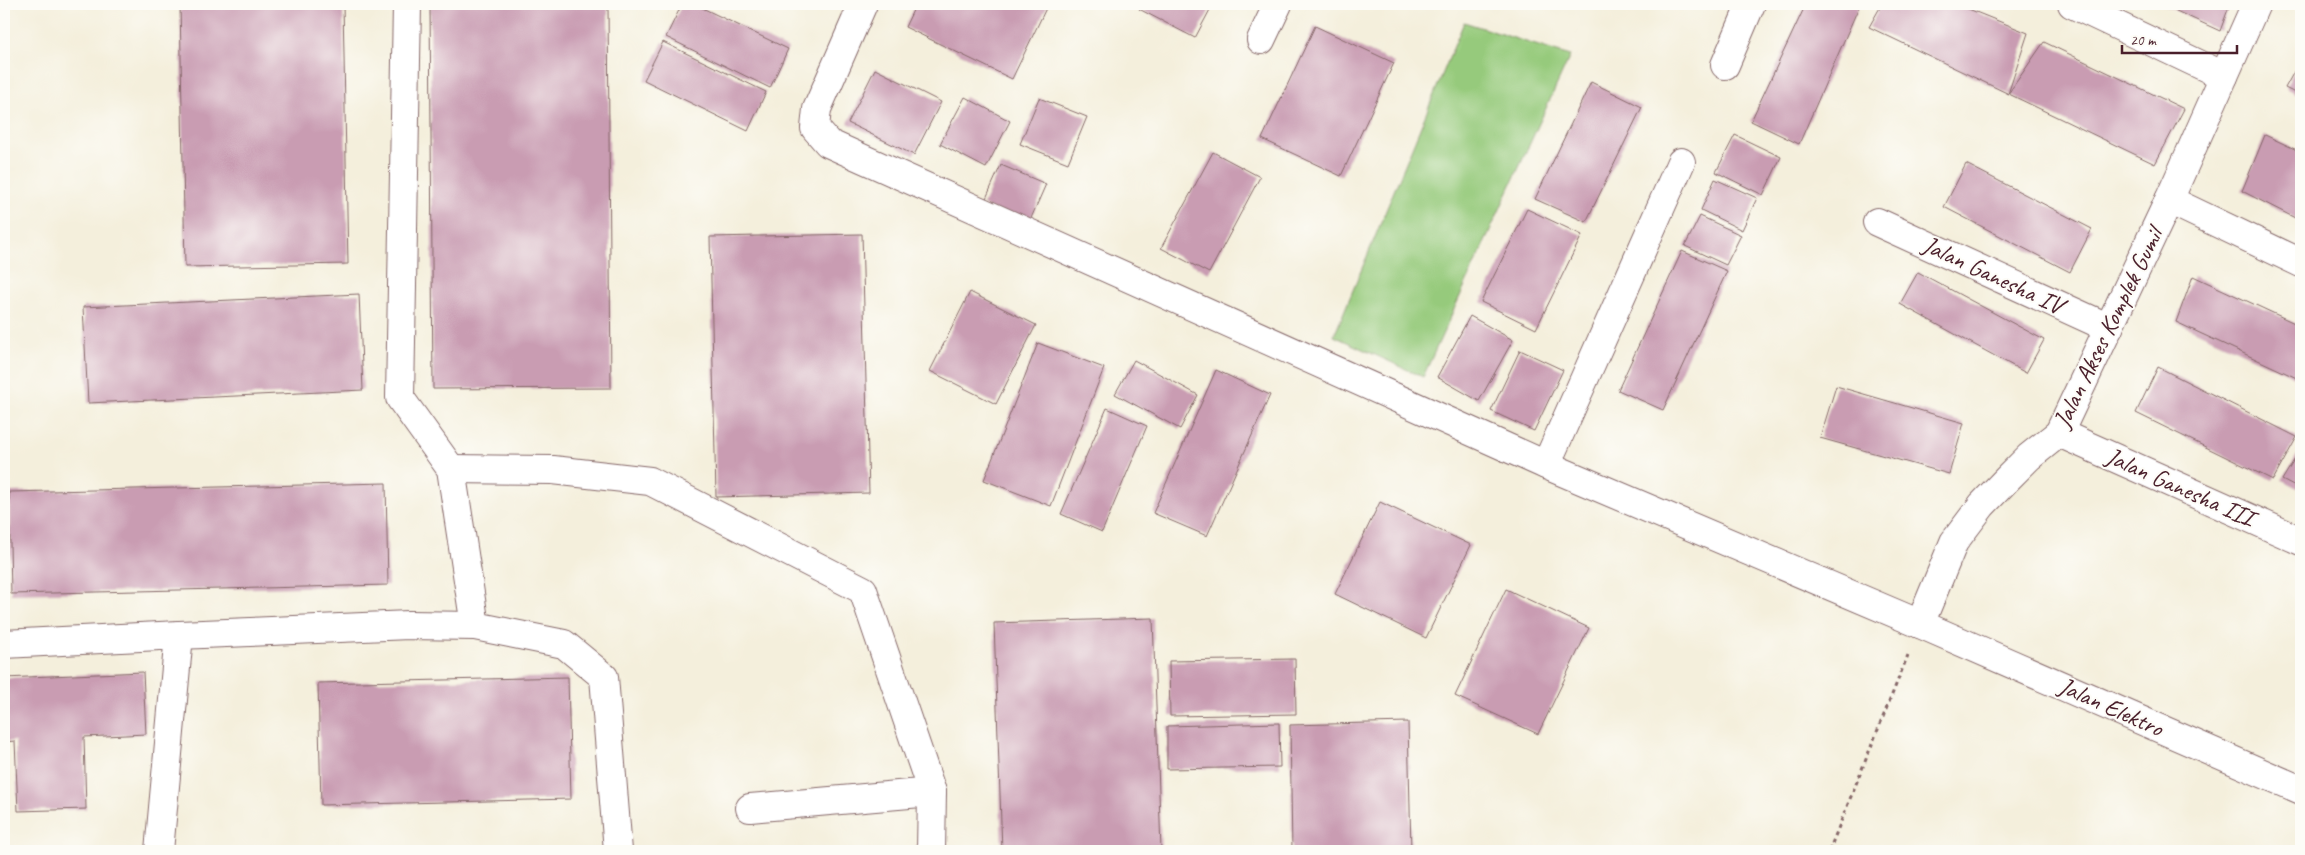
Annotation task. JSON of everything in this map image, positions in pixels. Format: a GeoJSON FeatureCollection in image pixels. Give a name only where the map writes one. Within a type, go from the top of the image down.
{"type":"FeatureCollection","features":[{"type":"Feature","properties":{"kind":"street"},"geometry":{"type":"LineString","coordinates":[[407,4],[400,398],[451,469],[475,626]]}},
{"type":"Feature","properties":{"kind":"street","name":"Jalan Elektro"},"geometry":{"type":"LineString","coordinates":[[863,4],[817,109],[815,128],[828,143],[1546,465],[1920,624],[2301,790]]}},
{"type":"Feature","properties":{"kind":"street"},"geometry":{"type":"LineString","coordinates":[[1262,40],[1278,4]]}},
{"type":"Feature","properties":{"kind":"street"},"geometry":{"type":"LineString","coordinates":[[1726,65],[1750,4]]}},
{"type":"Feature","properties":{"kind":"street"},"geometry":{"type":"LineString","coordinates":[[2072,4],[2224,76]]}},
{"type":"Feature","properties":{"kind":"street","name":"Jalan Akses Komplek Gumil"},"geometry":{"type":"LineString","coordinates":[[1920,624],[1954,542],[1982,505],[2008,478],[2029,457],[2059,433],[2169,200],[2256,4]]}},
{"type":"Feature","properties":{"kind":"street"},"geometry":{"type":"LineString","coordinates":[[1546,465],[1681,162]]}},
{"type":"Feature","properties":{"kind":"street"},"geometry":{"type":"LineString","coordinates":[[2169,200],[2301,263]]}},
{"type":"Feature","properties":{"kind":"street","name":"Jalan Ganesha IV"},"geometry":{"type":"LineString","coordinates":[[1877,222],[2109,328]]}},
{"type":"Feature","properties":{"kind":"street","name":"Jalan Ganesha III"},"geometry":{"type":"LineString","coordinates":[[2059,433],[2301,541]]}},
{"type":"Feature","properties":{"kind":"street"},"geometry":{"type":"LineString","coordinates":[[451,469],[553,470],[650,481],[864,590],[932,792],[931,851]]}},
{"type":"Feature","properties":{"kind":"street"},"geometry":{"type":"LineString","coordinates":[[4,644],[409,625],[475,626],[564,644],[604,677],[618,851]]}},
{"type":"Feature","properties":{"kind":"street"},"geometry":{"type":"LineString","coordinates":[[159,851],[179,635]]}},
{"type":"Feature","properties":{"kind":"street"},"geometry":{"type":"LineString","coordinates":[[750,808],[932,792]]}},
{"type":"Feature","properties":{"kind":"path"},"geometry":{"type":"LineString","coordinates":[[1829,851],[1909,653]]}},
{"type":"Feature","properties":{"kind":"green space"},"geometry":{"type":"Polygon","coordinates":[[[1464,22],[1570,56],[1423,377],[1334,336],[1464,22]]]}},
{"type":"Feature","properties":{"kind":"building"},"geometry":{"type":"Polygon","coordinates":[[[180,4],[343,4],[348,264],[185,267],[180,4]]]}},
{"type":"Feature","properties":{"kind":"building"},"geometry":{"type":"Polygon","coordinates":[[[430,4],[608,4],[611,388],[433,389],[430,4]]]}},
{"type":"Feature","properties":{"kind":"building"},"geometry":{"type":"Polygon","coordinates":[[[682,4],[694,4],[788,49],[770,88],[666,37],[682,4]]]}},
{"type":"Feature","properties":{"kind":"building"},"geometry":{"type":"Polygon","coordinates":[[[916,4],[1048,4],[1012,79],[905,27],[916,4]]]}},
{"type":"Feature","properties":{"kind":"building"},"geometry":{"type":"Polygon","coordinates":[[[1142,4],[1213,4],[1195,38],[1139,9],[1142,4]]]}},
{"type":"Feature","properties":{"kind":"building"},"geometry":{"type":"Polygon","coordinates":[[[1806,4],[1860,4],[1799,144],[1751,121],[1806,4]]]}},
{"type":"Feature","properties":{"kind":"building"},"geometry":{"type":"Polygon","coordinates":[[[1882,4],[1956,4],[2028,33],[2008,94],[1869,27],[1882,4]]]}},
{"type":"Feature","properties":{"kind":"building"},"geometry":{"type":"Polygon","coordinates":[[[2161,4],[2230,4],[2220,31],[2161,4]]]}},
{"type":"Feature","properties":{"kind":"building"},"geometry":{"type":"Polygon","coordinates":[[[1315,26],[1394,63],[1341,176],[1262,139],[1315,26]]]}},
{"type":"Feature","properties":{"kind":"building"},"geometry":{"type":"Polygon","coordinates":[[[663,42],[766,92],[748,131],[644,80],[663,42]]]}},
{"type":"Feature","properties":{"kind":"building"},"geometry":{"type":"Polygon","coordinates":[[[2044,42],[2184,109],[2155,164],[2008,94],[2044,42]]]}},
{"type":"Feature","properties":{"kind":"building"},"geometry":{"type":"Polygon","coordinates":[[[2301,59],[2301,96],[2285,88],[2301,59]]]}},
{"type":"Feature","properties":{"kind":"building"},"geometry":{"type":"Polygon","coordinates":[[[875,69],[941,102],[914,155],[848,123],[875,69]]]}},
{"type":"Feature","properties":{"kind":"building"},"geometry":{"type":"Polygon","coordinates":[[[1591,82],[1642,107],[1586,222],[1535,199],[1591,82]]]}},
{"type":"Feature","properties":{"kind":"building"},"geometry":{"type":"Polygon","coordinates":[[[965,97],[1010,121],[986,168],[940,144],[965,97]]]}},
{"type":"Feature","properties":{"kind":"building"},"geometry":{"type":"Polygon","coordinates":[[[1039,98],[1087,117],[1068,163],[1020,144],[1039,98]]]}},
{"type":"Feature","properties":{"kind":"building"},"geometry":{"type":"Polygon","coordinates":[[[1735,135],[1781,157],[1763,195],[1716,172],[1735,135]]]}},
{"type":"Feature","properties":{"kind":"building"},"geometry":{"type":"Polygon","coordinates":[[[2265,135],[2301,152],[2301,221],[2242,191],[2265,135]]]}},
{"type":"Feature","properties":{"kind":"building"},"geometry":{"type":"Polygon","coordinates":[[[1213,152],[1260,177],[1209,273],[1161,248],[1213,152]]]}},
{"type":"Feature","properties":{"kind":"building"},"geometry":{"type":"Polygon","coordinates":[[[1966,164],[2092,229],[2070,272],[1944,207],[1966,164]]]}},
{"type":"Feature","properties":{"kind":"building"},"geometry":{"type":"Polygon","coordinates":[[[1001,165],[1046,184],[1028,225],[983,205],[1001,165]]]}},
{"type":"Feature","properties":{"kind":"building"},"geometry":{"type":"Polygon","coordinates":[[[1715,179],[1757,198],[1742,230],[1701,210],[1715,179]]]}},
{"type":"Feature","properties":{"kind":"building"},"geometry":{"type":"Polygon","coordinates":[[[1527,209],[1582,235],[1536,329],[1481,302],[1527,209]]]}},
{"type":"Feature","properties":{"kind":"building"},"geometry":{"type":"Polygon","coordinates":[[[1700,216],[1741,235],[1726,265],[1685,246],[1700,216]]]}},
{"type":"Feature","properties":{"kind":"building"},"geometry":{"type":"Polygon","coordinates":[[[862,234],[869,493],[716,497],[710,237],[862,234]]]}},
{"type":"Feature","properties":{"kind":"building"},"geometry":{"type":"Polygon","coordinates":[[[1682,251],[1727,271],[1663,410],[1618,390],[1682,251]]]}},
{"type":"Feature","properties":{"kind":"building"},"geometry":{"type":"Polygon","coordinates":[[[1918,272],[2044,340],[2026,373],[1900,304],[1918,272]]]}},
{"type":"Feature","properties":{"kind":"building"},"geometry":{"type":"Polygon","coordinates":[[[2193,276],[2301,326],[2301,380],[2176,322],[2193,276]]]}},
{"type":"Feature","properties":{"kind":"building"},"geometry":{"type":"Polygon","coordinates":[[[970,292],[1036,325],[996,404],[930,371],[970,292]]]}},
{"type":"Feature","properties":{"kind":"building"},"geometry":{"type":"Polygon","coordinates":[[[359,294],[363,390],[88,403],[83,307],[359,294]]]}},
{"type":"Feature","properties":{"kind":"building"},"geometry":{"type":"Polygon","coordinates":[[[1470,316],[1513,340],[1479,401],[1437,377],[1470,316]]]}},
{"type":"Feature","properties":{"kind":"building"},"geometry":{"type":"Polygon","coordinates":[[[1038,343],[1104,368],[1051,506],[984,480],[1038,343]]]}},
{"type":"Feature","properties":{"kind":"building"},"geometry":{"type":"Polygon","coordinates":[[[1520,350],[1563,370],[1534,431],[1491,411],[1520,350]]]}},
{"type":"Feature","properties":{"kind":"building"},"geometry":{"type":"Polygon","coordinates":[[[1134,360],[1198,395],[1180,429],[1115,394],[1134,360]]]}},
{"type":"Feature","properties":{"kind":"building"},"geometry":{"type":"Polygon","coordinates":[[[2158,367],[2297,437],[2273,480],[2136,413],[2158,367]]]}},
{"type":"Feature","properties":{"kind":"building"},"geometry":{"type":"Polygon","coordinates":[[[1216,370],[1270,395],[1207,536],[1153,513],[1216,370]]]}},
{"type":"Feature","properties":{"kind":"building"},"geometry":{"type":"Polygon","coordinates":[[[1836,386],[1964,423],[1949,474],[1820,438],[1836,386]]]}},
{"type":"Feature","properties":{"kind":"building"},"geometry":{"type":"Polygon","coordinates":[[[1107,408],[1147,426],[1102,532],[1061,514],[1107,408]]]}},
{"type":"Feature","properties":{"kind":"building"},"geometry":{"type":"Polygon","coordinates":[[[2301,449],[2301,490],[2282,480],[2301,449]]]}},
{"type":"Feature","properties":{"kind":"building"},"geometry":{"type":"Polygon","coordinates":[[[386,483],[388,585],[11,594],[9,492],[386,483]]]}},
{"type":"Feature","properties":{"kind":"building"},"geometry":{"type":"Polygon","coordinates":[[[1380,502],[1471,545],[1426,638],[1335,594],[1380,502]]]}},
{"type":"Feature","properties":{"kind":"building"},"geometry":{"type":"Polygon","coordinates":[[[1506,589],[1589,628],[1538,734],[1455,696],[1506,589]]]}},
{"type":"Feature","properties":{"kind":"building"},"geometry":{"type":"Polygon","coordinates":[[[1153,618],[1161,851],[1002,851],[994,623],[1153,618]]]}},
{"type":"Feature","properties":{"kind":"building"},"geometry":{"type":"Polygon","coordinates":[[[1295,659],[1296,714],[1170,716],[1169,661],[1295,659]]]}},
{"type":"Feature","properties":{"kind":"building"},"geometry":{"type":"Polygon","coordinates":[[[143,672],[146,734],[84,737],[86,809],[18,811],[15,741],[4,742],[4,678],[143,672]]]}},
{"type":"Feature","properties":{"kind":"building"},"geometry":{"type":"Polygon","coordinates":[[[568,677],[571,799],[321,805],[318,683],[568,677]]]}},
{"type":"Feature","properties":{"kind":"building"},"geometry":{"type":"Polygon","coordinates":[[[1408,722],[1411,851],[1292,851],[1290,725],[1408,722]]]}},
{"type":"Feature","properties":{"kind":"building"},"geometry":{"type":"Polygon","coordinates":[[[1279,723],[1280,767],[1167,769],[1167,726],[1279,723]]]}}]}
